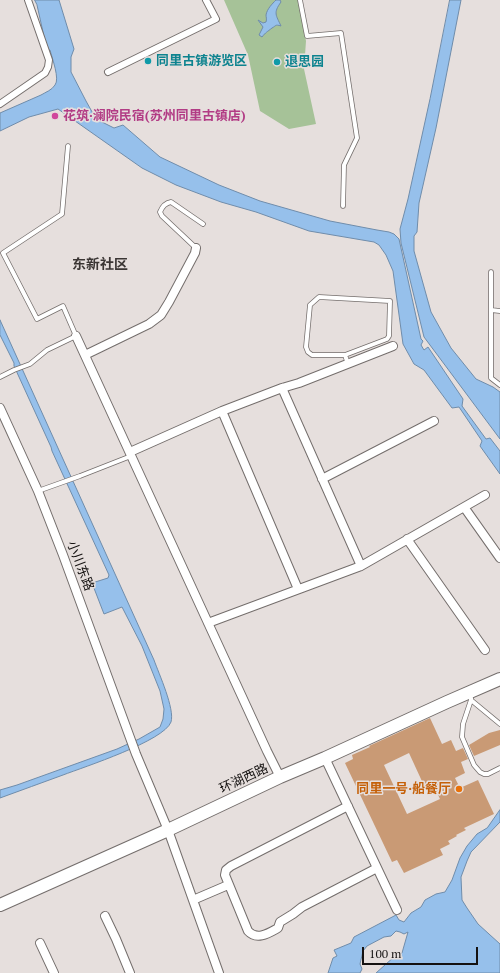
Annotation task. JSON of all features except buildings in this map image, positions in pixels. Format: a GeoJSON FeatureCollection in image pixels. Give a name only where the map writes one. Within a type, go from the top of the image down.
{"type":"FeatureCollection","features":[{"type":"Feature","properties":{"kind":"main road","name":"环湖西路"},"geometry":{"type":"LineString","coordinates":[[0,905],[168,830],[280,777],[470,696],[500,679]]}},
{"type":"Feature","properties":{"kind":"street"},"geometry":{"type":"LineString","coordinates":[[0,104],[45,73],[48,67],[49,60],[28,0]]}},
{"type":"Feature","properties":{"kind":"street"},"geometry":{"type":"LineString","coordinates":[[108,72],[216,19],[206,0]]}},
{"type":"Feature","properties":{"kind":"street"},"geometry":{"type":"LineString","coordinates":[[85,355],[149,324],[161,315],[195,253],[196,248]]}},
{"type":"Feature","properties":{"kind":"street"},"geometry":{"type":"LineString","coordinates":[[76,336],[280,777]]}},
{"type":"Feature","properties":{"kind":"street"},"geometry":{"type":"LineString","coordinates":[[130,454],[222,411],[393,346]]}},
{"type":"Feature","properties":{"kind":"street"},"geometry":{"type":"LineString","coordinates":[[282,388],[361,566]]}},
{"type":"Feature","properties":{"kind":"street","name":"小川东路"},"geometry":{"type":"LineString","coordinates":[[0,408],[38,491],[63,555],[136,754],[168,830],[219,973]]}},
{"type":"Feature","properties":{"kind":"street"},"geometry":{"type":"LineString","coordinates":[[222,411],[298,589]]}},
{"type":"Feature","properties":{"kind":"street"},"geometry":{"type":"LineString","coordinates":[[322,479],[434,420]]}},
{"type":"Feature","properties":{"kind":"street"},"geometry":{"type":"LineString","coordinates":[[208,623],[361,566],[485,495]]}},
{"type":"Feature","properties":{"kind":"street"},"geometry":{"type":"LineString","coordinates":[[464,507],[500,558]]}},
{"type":"Feature","properties":{"kind":"street"},"geometry":{"type":"LineString","coordinates":[[408,539],[485,650]]}},
{"type":"Feature","properties":{"kind":"street"},"geometry":{"type":"LineString","coordinates":[[325,758],[397,910]]}},
{"type":"Feature","properties":{"kind":"street"},"geometry":{"type":"LineString","coordinates":[[348,806],[231,866],[226,870],[225,875],[228,885],[248,931],[259,937],[269,933],[278,928],[280,922],[302,907],[377,868]]}},
{"type":"Feature","properties":{"kind":"street"},"geometry":{"type":"LineString","coordinates":[[193,900],[228,885]]}},
{"type":"Feature","properties":{"kind":"street"},"geometry":{"type":"LineString","coordinates":[[105,916],[130,973]]}},
{"type":"Feature","properties":{"kind":"street"},"geometry":{"type":"LineString","coordinates":[[40,943],[54,973]]}},
{"type":"Feature","properties":{"kind":"lane"},"geometry":{"type":"LineString","coordinates":[[300,0],[307,36],[341,33],[357,138],[344,165],[343,206]]}},
{"type":"Feature","properties":{"kind":"lane"},"geometry":{"type":"LineString","coordinates":[[0,377],[30,364],[47,350],[76,336],[63,306],[37,320],[3,253],[62,214],[68,146]]}},
{"type":"Feature","properties":{"kind":"lane"},"geometry":{"type":"LineString","coordinates":[[196,248],[162,216],[160,212],[162,207],[167,202],[171,202],[203,224]]}},
{"type":"Feature","properties":{"kind":"lane"},"geometry":{"type":"LineString","coordinates":[[491,272],[490,378],[500,385]]}},
{"type":"Feature","properties":{"kind":"lane"},"geometry":{"type":"LineString","coordinates":[[320,296],[390,301],[389,336],[387,339],[345,355],[312,355],[308,352],[306,347],[310,305],[320,296]]}},
{"type":"Feature","properties":{"kind":"lane"},"geometry":{"type":"LineString","coordinates":[[491,310],[500,311]]}},
{"type":"Feature","properties":{"kind":"lane"},"geometry":{"type":"LineString","coordinates":[[345,355],[348,364]]}},
{"type":"Feature","properties":{"kind":"lane"},"geometry":{"type":"LineString","coordinates":[[38,491],[80,476],[130,454]]}},
{"type":"Feature","properties":{"kind":"lane"},"geometry":{"type":"LineString","coordinates":[[500,724],[470,696],[462,724],[462,737],[474,765],[480,772],[488,774],[500,768]]}},
{"type":"Feature","properties":{"kind":"green space","name":"退思园"},"geometry":{"type":"Polygon","coordinates":[[[224,0],[298,0],[306,41],[304,69],[316,124],[289,129],[260,111],[248,55],[224,0]]]}},
{"type":"Feature","properties":{"kind":"water"},"geometry":{"type":"Polygon","coordinates":[[[35,0],[59,0],[74,49],[71,57],[71,72],[96,119],[114,128],[123,125],[160,157],[219,185],[260,201],[330,221],[389,232],[394,234],[399,239],[421,339],[423,341],[421,345],[424,350],[428,347],[463,399],[462,406],[486,439],[490,438],[500,451],[500,474],[480,446],[482,441],[459,407],[452,408],[424,370],[414,364],[403,344],[393,271],[386,255],[379,245],[374,242],[309,231],[256,212],[221,202],[176,185],[142,168],[58,109],[29,117],[0,131],[0,113],[51,90],[56,82],[57,78],[54,63],[50,50],[47,50],[35,0]]]}},
{"type":"Feature","properties":{"kind":"water"},"geometry":{"type":"Polygon","coordinates":[[[276,0],[280,0],[281,2],[276,14],[281,26],[276,26],[262,37],[259,35],[263,27],[258,20],[263,23],[266,22],[267,11],[276,0]]]}},
{"type":"Feature","properties":{"kind":"water"},"geometry":{"type":"Polygon","coordinates":[[[450,0],[461,0],[436,128],[419,203],[417,232],[414,236],[414,251],[431,312],[451,348],[476,379],[500,392],[500,439],[424,337],[401,243],[400,229],[430,99],[450,0]]]}},
{"type":"Feature","properties":{"kind":"water"},"geometry":{"type":"Polygon","coordinates":[[[0,320],[154,660],[169,700],[172,716],[171,722],[165,729],[139,745],[105,760],[0,798],[0,790],[117,749],[139,739],[160,727],[164,709],[160,691],[142,646],[122,607],[104,614],[92,583],[108,578],[109,575],[0,335],[0,320]]]}},
{"type":"Feature","properties":{"kind":"water"},"geometry":{"type":"Polygon","coordinates":[[[500,810],[500,822],[471,852],[461,877],[462,900],[478,924],[500,944],[500,973],[376,973],[395,956],[402,953],[408,932],[404,934],[396,931],[391,936],[384,937],[367,946],[363,951],[360,964],[362,969],[360,973],[328,973],[333,958],[337,956],[334,950],[351,943],[354,937],[396,915],[399,920],[404,922],[411,913],[421,907],[425,900],[436,894],[445,892],[467,846],[477,834],[487,828],[500,810]]]}},
{"type":"Feature","properties":{"kind":"place","name":"同里古镇游览区"},"geometry":{"type":"Point","coordinates":[148,61]}},
{"type":"Feature","properties":{"kind":"place","name":"退思园"},"geometry":{"type":"Point","coordinates":[277,62]}},
{"type":"Feature","properties":{"kind":"place","name":"花筑·澜院民宿(苏州同里古镇店)"},"geometry":{"type":"Point","coordinates":[55,116]}},
{"type":"Feature","properties":{"kind":"place","name":"同里一号·船餐厅"},"geometry":{"type":"Point","coordinates":[459,789]}},
{"type":"Feature","properties":{"kind":"district","name":"东新社区"},"geometry":{"type":"Point","coordinates":[100,265]}}]}
